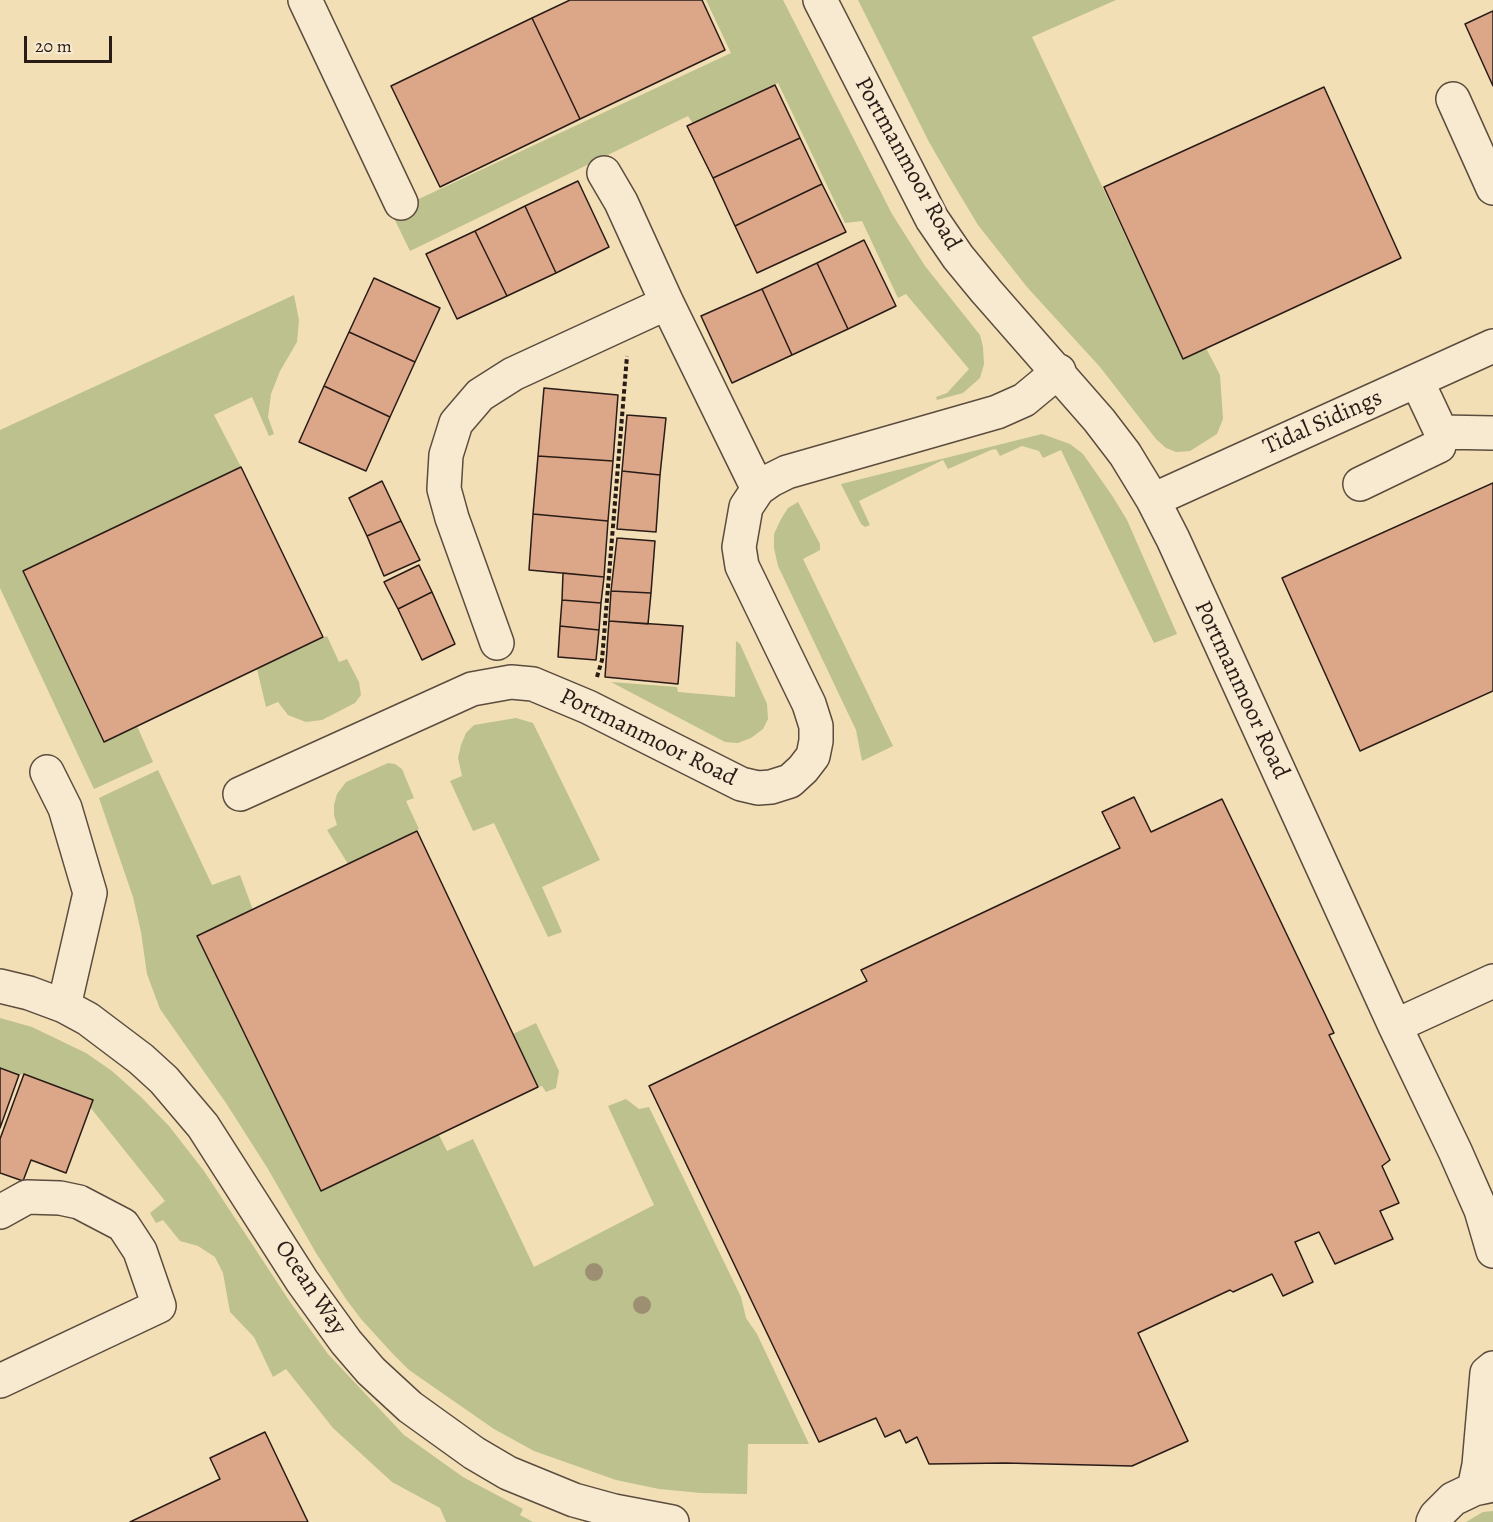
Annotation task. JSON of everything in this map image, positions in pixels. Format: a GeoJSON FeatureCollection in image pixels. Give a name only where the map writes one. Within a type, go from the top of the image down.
{"type":"FeatureCollection","features":[{"type":"Feature","properties":{"kind":"street","name":"Portmanmoor Road"},"geometry":{"type":"LineString","coordinates":[[820,0],[932,219],[958,257],[1059,371],[1125,454],[1173,539],[1468,1181],[1481,1210],[1493,1251]]}},
{"type":"Feature","properties":{"kind":"street"},"geometry":{"type":"LineString","coordinates":[[308,1],[401,203]]}},
{"type":"Feature","properties":{"kind":"street"},"geometry":{"type":"LineString","coordinates":[[1453,99],[1493,188]]}},
{"type":"Feature","properties":{"kind":"street"},"geometry":{"type":"LineString","coordinates":[[604,173],[621,202],[667,303],[758,489],[787,472],[997,412],[1024,400],[1059,371]]}},
{"type":"Feature","properties":{"kind":"street"},"geometry":{"type":"LineString","coordinates":[[497,643],[452,518],[444,489],[446,455],[456,423],[480,395],[513,374],[667,303]]}},
{"type":"Feature","properties":{"kind":"street","name":"Tidal Sidings"},"geometry":{"type":"LineString","coordinates":[[1152,500],[1493,346]]}},
{"type":"Feature","properties":{"kind":"street"},"geometry":{"type":"LineString","coordinates":[[1360,483],[1439,446],[1441,432],[1417,381]]}},
{"type":"Feature","properties":{"kind":"street"},"geometry":{"type":"LineString","coordinates":[[1441,432],[1493,433]]}},
{"type":"Feature","properties":{"kind":"street","name":"Portmanmoor Road"},"geometry":{"type":"LineString","coordinates":[[240,794],[472,689],[511,682],[532,684],[588,707],[741,784],[758,788],[771,787],[790,781],[804,769],[813,756],[816,726],[809,704],[742,566],[739,547],[741,526],[746,507],[758,489]]}},
{"type":"Feature","properties":{"kind":"street"},"geometry":{"type":"LineString","coordinates":[[47,772],[65,808],[90,893],[64,1006]]}},
{"type":"Feature","properties":{"kind":"street"},"geometry":{"type":"LineString","coordinates":[[1395,1026],[1493,981]]}},
{"type":"Feature","properties":{"kind":"street","name":"Ocean Way"},"geometry":{"type":"LineString","coordinates":[[0,986],[29,993],[64,1006],[107,1032],[141,1059],[182,1099],[203,1126],[303,1281],[346,1342],[371,1371],[410,1407],[474,1453],[508,1473],[574,1500],[614,1512],[672,1522]]}},
{"type":"Feature","properties":{"kind":"street"},"geometry":{"type":"LineString","coordinates":[[0,1212],[27,1197],[60,1198],[79,1202],[123,1225],[140,1251],[159,1306],[0,1381]]}},
{"type":"Feature","properties":{"kind":"street"},"geometry":{"type":"LineString","coordinates":[[1433,1522],[1453,1499],[1483,1487],[1479,1465],[1487,1373],[1493,1368]]}},
{"type":"Feature","properties":{"kind":"path"},"geometry":{"type":"LineString","coordinates":[[588,707],[602,660],[627,352],[624,323]]}},
{"type":"Feature","properties":{"kind":"green space"},"geometry":{"type":"Polygon","coordinates":[[[706,0],[783,0],[892,214],[925,266],[980,335],[984,364],[980,378],[963,393],[937,400],[936,397],[947,393],[969,369],[906,294],[898,298],[862,221],[845,223],[778,83],[693,124],[688,116],[410,251],[391,212],[731,53],[706,0]]]}},
{"type":"Feature","properties":{"kind":"green space"},"geometry":{"type":"Polygon","coordinates":[[[858,0],[1116,0],[1032,37],[1183,359],[1206,348],[1220,375],[1223,419],[1217,434],[1190,451],[1176,452],[1166,448],[1156,439],[1100,367],[1027,287],[978,225],[951,180],[929,142],[858,0]]]}},
{"type":"Feature","properties":{"kind":"green space"},"geometry":{"type":"Polygon","coordinates":[[[294,295],[299,320],[297,342],[280,371],[271,394],[268,417],[274,434],[269,436],[252,397],[214,415],[241,467],[23,572],[103,742],[137,726],[153,762],[94,789],[0,588],[0,430],[294,295]]]}},
{"type":"Feature","properties":{"kind":"green space"},"geometry":{"type":"Polygon","coordinates":[[[1042,434],[1070,444],[1083,454],[1113,497],[1127,520],[1177,634],[1154,643],[1061,450],[1043,458],[1039,451],[1022,446],[1000,456],[996,449],[948,469],[943,460],[859,501],[870,525],[865,527],[861,524],[841,484],[1042,434]]]}},
{"type":"Feature","properties":{"kind":"green space"},"geometry":{"type":"Polygon","coordinates":[[[798,502],[820,544],[820,550],[803,559],[893,746],[862,761],[856,730],[778,566],[774,534],[788,508],[798,502]]]}},
{"type":"Feature","properties":{"kind":"green space"},"geometry":{"type":"Polygon","coordinates":[[[327,636],[339,662],[347,659],[359,682],[361,695],[355,703],[322,720],[306,722],[288,715],[278,702],[266,707],[257,669],[327,636]]]}},
{"type":"Feature","properties":{"kind":"green space"},"geometry":{"type":"Polygon","coordinates":[[[736,641],[740,644],[767,704],[768,719],[763,729],[751,738],[738,743],[725,742],[611,682],[677,687],[678,692],[735,697],[736,641]]]}},
{"type":"Feature","properties":{"kind":"green space"},"geometry":{"type":"Polygon","coordinates":[[[516,718],[533,723],[600,860],[542,887],[562,932],[548,937],[494,823],[473,831],[450,781],[462,776],[458,758],[461,745],[466,733],[474,725],[516,718]]]}},
{"type":"Feature","properties":{"kind":"green space"},"geometry":{"type":"Polygon","coordinates":[[[388,763],[395,764],[402,769],[414,798],[406,801],[419,829],[348,864],[327,830],[337,825],[334,805],[337,794],[346,782],[388,763]]]}},
{"type":"Feature","properties":{"kind":"green space"},"geometry":{"type":"Polygon","coordinates":[[[158,770],[212,885],[240,875],[253,910],[197,937],[321,1191],[439,1135],[447,1151],[473,1139],[534,1267],[654,1205],[608,1106],[626,1099],[639,1109],[649,1107],[741,1297],[746,1318],[757,1334],[809,1444],[748,1444],[747,1494],[659,1489],[616,1480],[534,1451],[494,1429],[409,1370],[392,1353],[346,1299],[226,1103],[160,1009],[147,974],[133,897],[99,798],[158,770]]]}},
{"type":"Feature","properties":{"kind":"green space"},"geometry":{"type":"Polygon","coordinates":[[[0,1018],[32,1027],[86,1053],[112,1071],[141,1097],[169,1126],[204,1171],[290,1302],[328,1354],[404,1435],[463,1477],[523,1509],[520,1515],[533,1522],[446,1522],[440,1508],[392,1482],[333,1428],[286,1369],[273,1377],[254,1337],[230,1312],[223,1273],[215,1257],[198,1246],[180,1241],[163,1220],[156,1223],[150,1213],[165,1201],[90,1107],[93,1100],[24,1074],[19,1075],[0,1068],[0,1018]]]}},
{"type":"Feature","properties":{"kind":"green space"},"geometry":{"type":"Polygon","coordinates":[[[536,1023],[559,1071],[556,1088],[546,1092],[542,1086],[538,1087],[513,1034],[536,1023]]]}},
{"type":"Feature","properties":{"kind":"green space"},"geometry":{"type":"Polygon","coordinates":[[[1493,1511],[1493,1522],[1466,1522],[1483,1512],[1493,1511]]]}},
{"type":"Feature","properties":{"kind":"building"},"geometry":{"type":"Polygon","coordinates":[[[570,0],[702,0],[725,50],[580,119],[532,18],[570,0]]]}},
{"type":"Feature","properties":{"kind":"building"},"geometry":{"type":"Polygon","coordinates":[[[1493,11],[1493,86],[1465,24],[1493,11]]]}},
{"type":"Feature","properties":{"kind":"building"},"geometry":{"type":"Polygon","coordinates":[[[532,18],[580,119],[440,187],[391,86],[532,18]]]}},
{"type":"Feature","properties":{"kind":"building"},"geometry":{"type":"Polygon","coordinates":[[[775,85],[800,138],[713,178],[687,126],[775,85]]]}},
{"type":"Feature","properties":{"kind":"building"},"geometry":{"type":"Polygon","coordinates":[[[1324,87],[1401,258],[1183,359],[1104,187],[1324,87]]]}},
{"type":"Feature","properties":{"kind":"building"},"geometry":{"type":"Polygon","coordinates":[[[800,138],[822,184],[735,226],[713,178],[800,138]]]}},
{"type":"Feature","properties":{"kind":"building"},"geometry":{"type":"Polygon","coordinates":[[[578,181],[609,247],[556,273],[525,206],[578,181]]]}},
{"type":"Feature","properties":{"kind":"building"},"geometry":{"type":"Polygon","coordinates":[[[822,184],[846,232],[757,273],[735,226],[822,184]]]}},
{"type":"Feature","properties":{"kind":"building"},"geometry":{"type":"Polygon","coordinates":[[[525,206],[556,273],[507,296],[475,231],[525,206]]]}},
{"type":"Feature","properties":{"kind":"building"},"geometry":{"type":"Polygon","coordinates":[[[475,231],[507,296],[457,319],[426,254],[475,231]]]}},
{"type":"Feature","properties":{"kind":"building"},"geometry":{"type":"Polygon","coordinates":[[[864,240],[896,306],[848,329],[817,263],[864,240]]]}},
{"type":"Feature","properties":{"kind":"building"},"geometry":{"type":"Polygon","coordinates":[[[817,263],[848,329],[792,355],[762,289],[817,263]]]}},
{"type":"Feature","properties":{"kind":"building"},"geometry":{"type":"Polygon","coordinates":[[[374,278],[440,308],[415,362],[349,332],[374,278]]]}},
{"type":"Feature","properties":{"kind":"building"},"geometry":{"type":"Polygon","coordinates":[[[762,289],[792,355],[732,383],[701,316],[762,289]]]}},
{"type":"Feature","properties":{"kind":"building"},"geometry":{"type":"Polygon","coordinates":[[[349,332],[415,362],[390,417],[324,386],[349,332]]]}},
{"type":"Feature","properties":{"kind":"building"},"geometry":{"type":"Polygon","coordinates":[[[324,386],[390,417],[366,471],[299,442],[324,386]]]}},
{"type":"Feature","properties":{"kind":"building"},"geometry":{"type":"Polygon","coordinates":[[[544,388],[618,395],[613,461],[538,456],[544,388]]]}},
{"type":"Feature","properties":{"kind":"building"},"geometry":{"type":"Polygon","coordinates":[[[627,415],[666,418],[660,475],[622,471],[627,415]]]}},
{"type":"Feature","properties":{"kind":"building"},"geometry":{"type":"Polygon","coordinates":[[[538,456],[613,461],[608,521],[533,514],[538,456]]]}},
{"type":"Feature","properties":{"kind":"building"},"geometry":{"type":"Polygon","coordinates":[[[241,467],[323,637],[104,742],[23,571],[241,467]]]}},
{"type":"Feature","properties":{"kind":"building"},"geometry":{"type":"Polygon","coordinates":[[[622,471],[660,475],[656,532],[617,529],[622,471]]]}},
{"type":"Feature","properties":{"kind":"building"},"geometry":{"type":"Polygon","coordinates":[[[382,481],[401,521],[367,536],[349,498],[382,481]]]}},
{"type":"Feature","properties":{"kind":"building"},"geometry":{"type":"Polygon","coordinates":[[[1493,483],[1493,691],[1360,751],[1282,578],[1493,483]]]}},
{"type":"Feature","properties":{"kind":"building"},"geometry":{"type":"Polygon","coordinates":[[[533,514],[608,521],[604,577],[529,570],[533,514]]]}},
{"type":"Feature","properties":{"kind":"building"},"geometry":{"type":"Polygon","coordinates":[[[401,521],[420,560],[384,576],[367,536],[401,521]]]}},
{"type":"Feature","properties":{"kind":"building"},"geometry":{"type":"Polygon","coordinates":[[[617,538],[655,541],[651,593],[611,591],[617,538]]]}},
{"type":"Feature","properties":{"kind":"building"},"geometry":{"type":"Polygon","coordinates":[[[419,565],[432,592],[398,609],[384,582],[419,565]]]}},
{"type":"Feature","properties":{"kind":"building"},"geometry":{"type":"Polygon","coordinates":[[[563,573],[604,577],[601,603],[562,600],[563,573]]]}},
{"type":"Feature","properties":{"kind":"building"},"geometry":{"type":"Polygon","coordinates":[[[611,591],[651,593],[648,624],[609,621],[611,591]]]}},
{"type":"Feature","properties":{"kind":"building"},"geometry":{"type":"Polygon","coordinates":[[[432,592],[455,644],[422,660],[398,609],[432,592]]]}},
{"type":"Feature","properties":{"kind":"building"},"geometry":{"type":"Polygon","coordinates":[[[562,600],[601,603],[599,630],[560,626],[562,600]]]}},
{"type":"Feature","properties":{"kind":"building"},"geometry":{"type":"Polygon","coordinates":[[[609,621],[683,626],[678,684],[605,677],[609,621]]]}},
{"type":"Feature","properties":{"kind":"building"},"geometry":{"type":"Polygon","coordinates":[[[560,626],[599,630],[596,660],[558,657],[560,626]]]}},
{"type":"Feature","properties":{"kind":"building"},"geometry":{"type":"Polygon","coordinates":[[[1134,797],[1151,832],[1222,799],[1334,1033],[1329,1035],[1390,1160],[1382,1166],[1399,1203],[1380,1211],[1393,1239],[1335,1264],[1319,1232],[1295,1242],[1313,1282],[1283,1296],[1272,1274],[1233,1292],[1230,1290],[1138,1333],[1188,1441],[1132,1466],[929,1464],[917,1437],[906,1443],[900,1430],[885,1437],[876,1418],[819,1442],[649,1086],[867,981],[861,970],[1120,848],[1102,812],[1134,797]]]}},
{"type":"Feature","properties":{"kind":"building"},"geometry":{"type":"Polygon","coordinates":[[[417,831],[538,1087],[321,1191],[197,936],[417,831]]]}},
{"type":"Feature","properties":{"kind":"building"},"geometry":{"type":"Polygon","coordinates":[[[0,1068],[19,1075],[0,1128],[0,1068]]]}},
{"type":"Feature","properties":{"kind":"building"},"geometry":{"type":"Polygon","coordinates":[[[24,1074],[93,1100],[66,1173],[31,1160],[23,1181],[0,1173],[0,1139],[24,1074]]]}},
{"type":"Feature","properties":{"kind":"building"},"geometry":{"type":"Polygon","coordinates":[[[265,1432],[308,1522],[130,1522],[220,1479],[210,1458],[265,1432]]]}}]}
